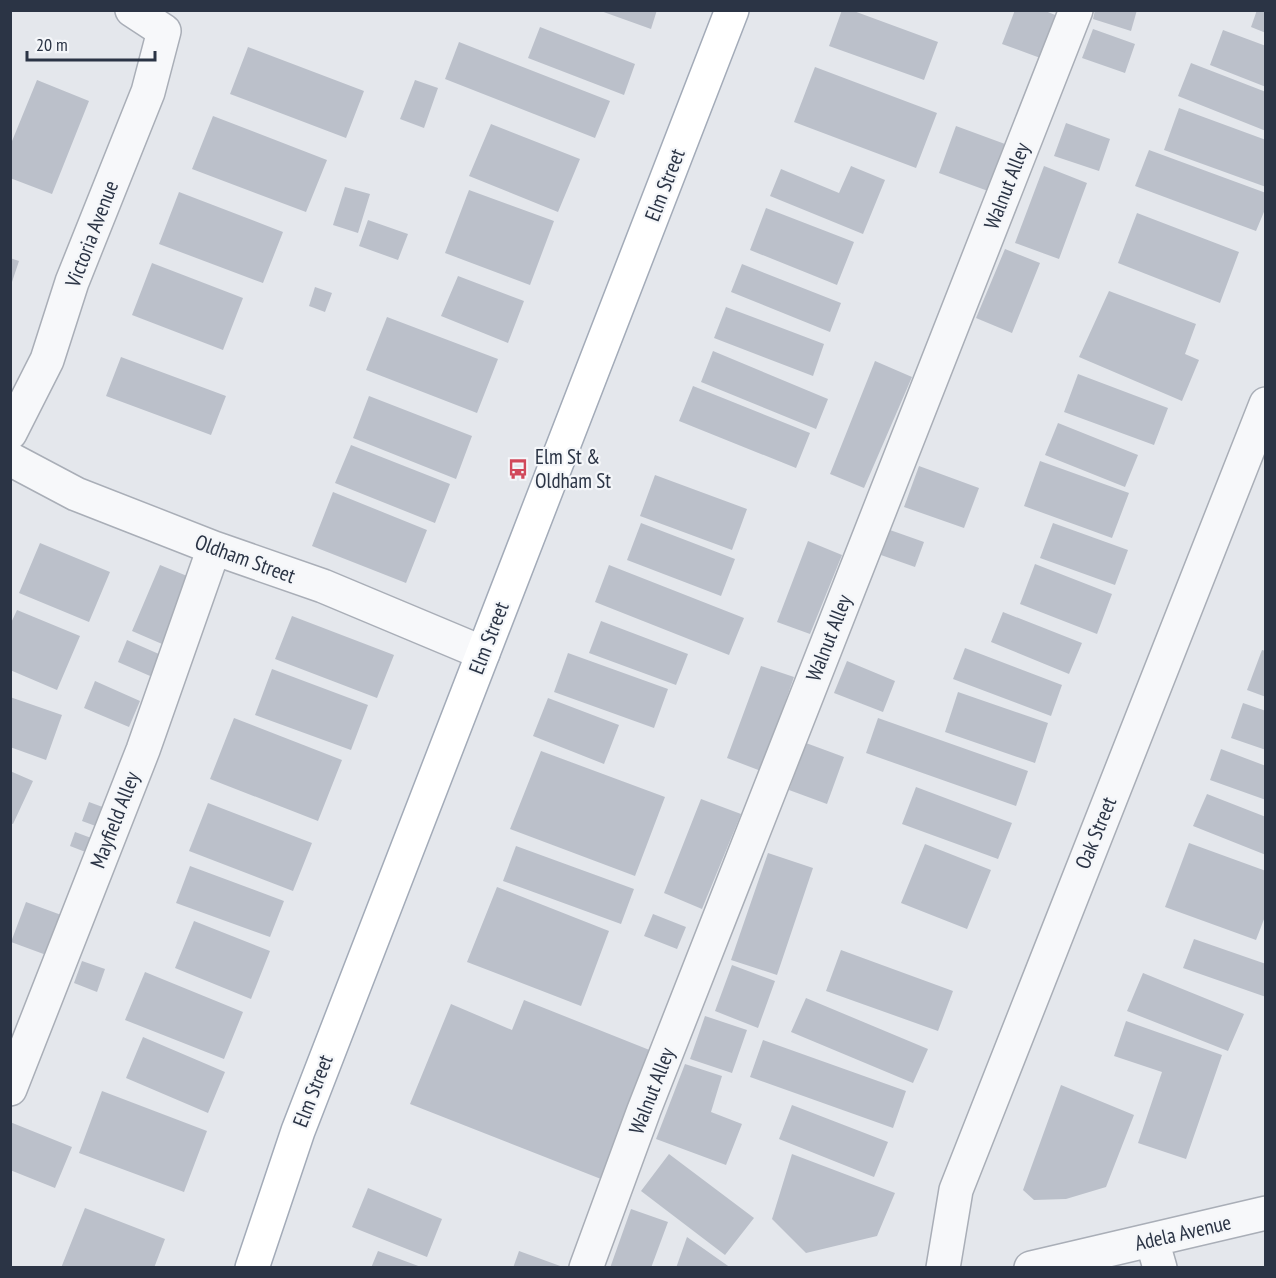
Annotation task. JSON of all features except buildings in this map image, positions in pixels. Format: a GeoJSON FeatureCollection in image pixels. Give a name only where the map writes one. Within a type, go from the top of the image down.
{"type":"FeatureCollection","features":[{"type":"Feature","properties":{"kind":"main road","name":"Elm Street"},"geometry":{"type":"LineString","coordinates":[[252,1268],[298,1131],[732,10]]}},
{"type":"Feature","properties":{"kind":"street","name":"Victoria Avenue"},"geometry":{"type":"LineString","coordinates":[[10,433],[47,360],[72,282],[148,92],[164,31],[132,10]]}},
{"type":"Feature","properties":{"kind":"street","name":"Walnut Alley"},"geometry":{"type":"LineString","coordinates":[[586,1268],[644,1110],[1076,10]]}},
{"type":"Feature","properties":{"kind":"street","name":"Oak Street"},"geometry":{"type":"LineString","coordinates":[[943,1268],[956,1190],[1266,404]]}},
{"type":"Feature","properties":{"kind":"street","name":"Oldham Street"},"geometry":{"type":"LineString","coordinates":[[10,459],[76,494],[213,548],[323,586],[483,652]]}},
{"type":"Feature","properties":{"kind":"street","name":"Mayfield Alley"},"geometry":{"type":"LineString","coordinates":[[10,1089],[142,750],[213,548]]}},
{"type":"Feature","properties":{"kind":"street","name":"Adela Avenue"},"geometry":{"type":"LineString","coordinates":[[1031,1268],[1156,1254],[1266,1213]]}},
{"type":"Feature","properties":{"kind":"place","name":"Elm St & Oldham St"},"geometry":{"type":"Point","coordinates":[518,469]}}]}
